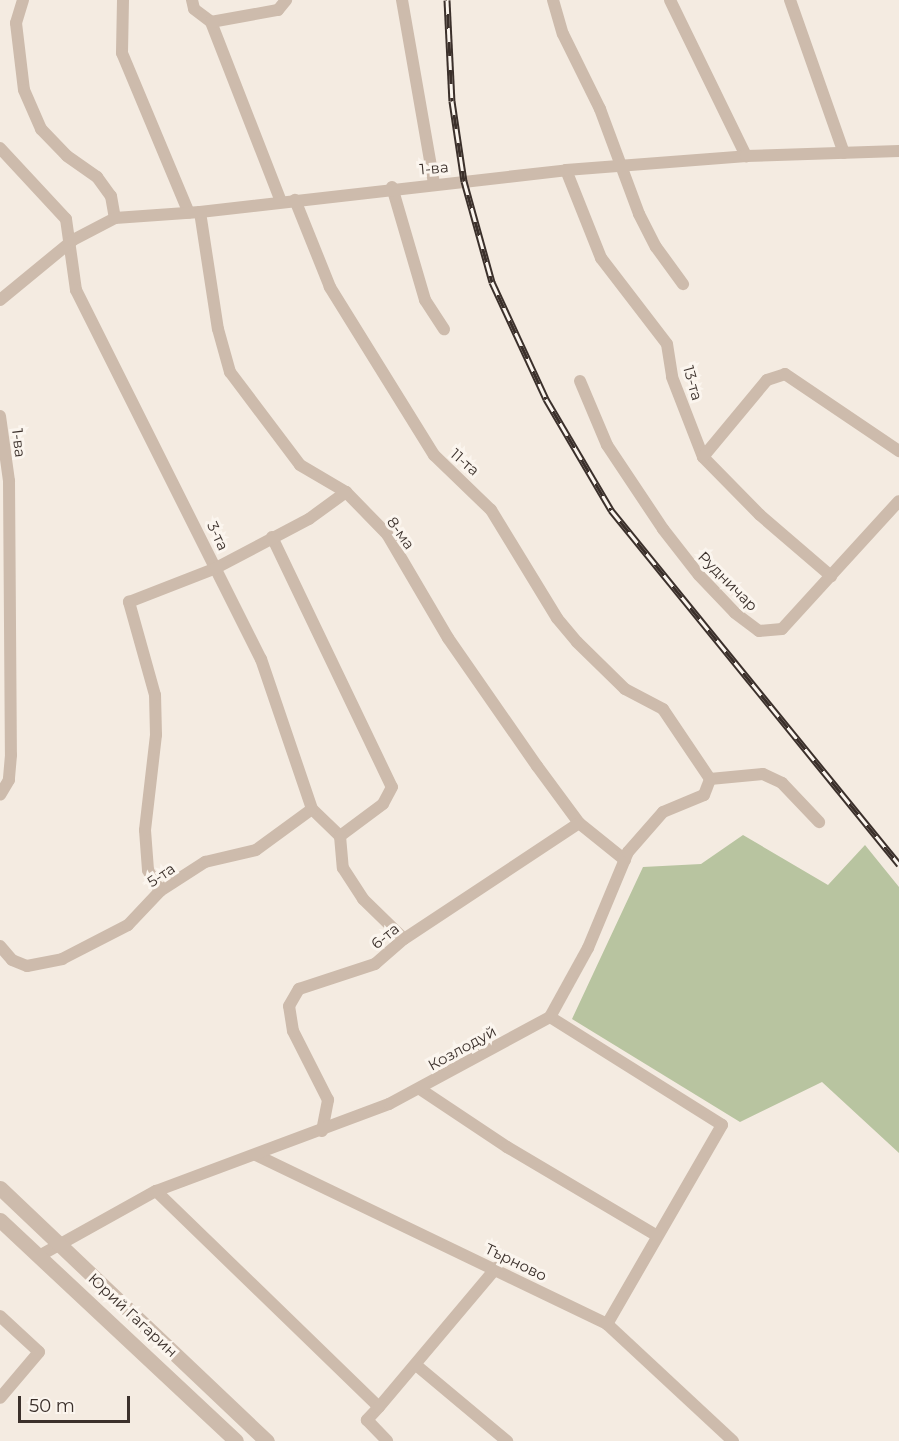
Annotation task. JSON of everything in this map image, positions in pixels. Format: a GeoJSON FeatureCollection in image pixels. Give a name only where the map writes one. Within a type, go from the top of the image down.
{"type":"FeatureCollection","features":[{"type":"Feature","properties":{"kind":"street"},"geometry":{"type":"LineString","coordinates":[[23,0],[16,23],[24,90],[41,129],[67,156],[97,177],[111,196],[115,218]]}},
{"type":"Feature","properties":{"kind":"street","name":"8-ма"},"geometry":{"type":"LineString","coordinates":[[123,0],[122,53],[195,213],[218,329],[230,372],[300,465],[346,492],[387,534],[448,638],[579,823],[625,860]]}},
{"type":"Feature","properties":{"kind":"street"},"geometry":{"type":"LineString","coordinates":[[192,0],[194,9],[211,22],[281,202]]}},
{"type":"Feature","properties":{"kind":"street"},"geometry":{"type":"LineString","coordinates":[[211,22],[278,10],[286,0]]}},
{"type":"Feature","properties":{"kind":"street"},"geometry":{"type":"LineString","coordinates":[[402,0],[434,183]]}},
{"type":"Feature","properties":{"kind":"street"},"geometry":{"type":"LineString","coordinates":[[553,0],[562,34],[600,109],[619,167],[656,247],[683,284]]}},
{"type":"Feature","properties":{"kind":"street"},"geometry":{"type":"LineString","coordinates":[[670,0],[746,156]]}},
{"type":"Feature","properties":{"kind":"street"},"geometry":{"type":"LineString","coordinates":[[790,0],[844,153]]}},
{"type":"Feature","properties":{"kind":"street","name":"3-та"},"geometry":{"type":"LineString","coordinates":[[0,148],[66,219],[66,245],[76,290],[92,317],[106,355],[261,659],[312,809],[340,836]]}},
{"type":"Feature","properties":{"kind":"street","name":"1-ва"},"geometry":{"type":"LineString","coordinates":[[0,300],[66,245],[115,218],[195,213],[392,187],[566,170],[746,156],[899,151]]}},
{"type":"Feature","properties":{"kind":"street","name":"13-та"},"geometry":{"type":"LineString","coordinates":[[566,170],[601,258],[667,344],[672,377],[703,457],[760,515],[831,576]]}},
{"type":"Feature","properties":{"kind":"street"},"geometry":{"type":"LineString","coordinates":[[392,187],[426,300],[444,329]]}},
{"type":"Feature","properties":{"kind":"street","name":"11-та"},"geometry":{"type":"LineString","coordinates":[[296,200],[330,286],[434,455],[491,510],[557,618],[577,642],[625,689],[663,709],[710,779]]}},
{"type":"Feature","properties":{"kind":"street"},"geometry":{"type":"LineString","coordinates":[[703,457],[767,380],[785,374],[899,451]]}},
{"type":"Feature","properties":{"kind":"street","name":"Рудничар"},"geometry":{"type":"LineString","coordinates":[[580,381],[608,445],[634,488],[681,554],[735,613],[759,631],[782,629],[899,501]]}},
{"type":"Feature","properties":{"kind":"street","name":"1-ва"},"geometry":{"type":"LineString","coordinates":[[0,416],[9,481],[11,755],[9,780],[0,795]]}},
{"type":"Feature","properties":{"kind":"street"},"geometry":{"type":"LineString","coordinates":[[160,891],[148,870],[145,830],[156,735],[155,695],[129,602],[216,568],[309,519],[346,492]]}},
{"type":"Feature","properties":{"kind":"street"},"geometry":{"type":"LineString","coordinates":[[272,537],[392,787],[383,804],[340,836],[343,868],[363,899],[404,939]]}},
{"type":"Feature","properties":{"kind":"street"},"geometry":{"type":"LineString","coordinates":[[607,1324],[656,1235],[722,1125],[550,1017],[588,948],[612,883],[648,825],[663,812],[704,795],[710,779],[763,774],[782,783],[819,822]]}},
{"type":"Feature","properties":{"kind":"street","name":"5-та"},"geometry":{"type":"LineString","coordinates":[[0,946],[12,960],[27,966],[62,959],[128,925],[160,891],[176,884],[205,862],[256,850],[312,809]]}},
{"type":"Feature","properties":{"kind":"street","name":"6-та"},"geometry":{"type":"LineString","coordinates":[[322,1131],[328,1100],[293,1031],[290,1006],[299,989],[375,964],[404,939],[579,823]]}},
{"type":"Feature","properties":{"kind":"street","name":"Козлодуй"},"geometry":{"type":"LineString","coordinates":[[39,1256],[156,1191],[322,1131],[420,1089],[550,1017]]}},
{"type":"Feature","properties":{"kind":"street"},"geometry":{"type":"LineString","coordinates":[[420,1089],[507,1147],[656,1235]]}},
{"type":"Feature","properties":{"kind":"street","name":"Търново"},"geometry":{"type":"LineString","coordinates":[[256,1155],[496,1268],[607,1324],[733,1441]]}},
{"type":"Feature","properties":{"kind":"street","name":"Юрий Гагарин"},"geometry":{"type":"LineString","coordinates":[[0,1188],[267,1441]]}},
{"type":"Feature","properties":{"kind":"street"},"geometry":{"type":"LineString","coordinates":[[156,1191],[379,1407]]}},
{"type":"Feature","properties":{"kind":"street","name":"Юрий Гагарин"},"geometry":{"type":"LineString","coordinates":[[0,1220],[236,1441]]}},
{"type":"Feature","properties":{"kind":"street"},"geometry":{"type":"LineString","coordinates":[[387,1441],[367,1420],[496,1268]]}},
{"type":"Feature","properties":{"kind":"street"},"geometry":{"type":"LineString","coordinates":[[0,1316],[39,1352],[0,1398]]}},
{"type":"Feature","properties":{"kind":"street"},"geometry":{"type":"LineString","coordinates":[[416,1365],[507,1441]]}},
{"type":"Feature","properties":{"kind":"green space"},"geometry":{"type":"Polygon","coordinates":[[[743,835],[828,885],[865,845],[899,887],[899,1153],[822,1082],[740,1122],[572,1019],[643,867],[701,864],[743,835]]]}},
{"type":"Feature","properties":{"kind":"railway"},"geometry":{"type":"LineString","coordinates":[[447,0],[452,101],[464,181],[492,282],[546,399],[611,510],[899,865]]}}]}
